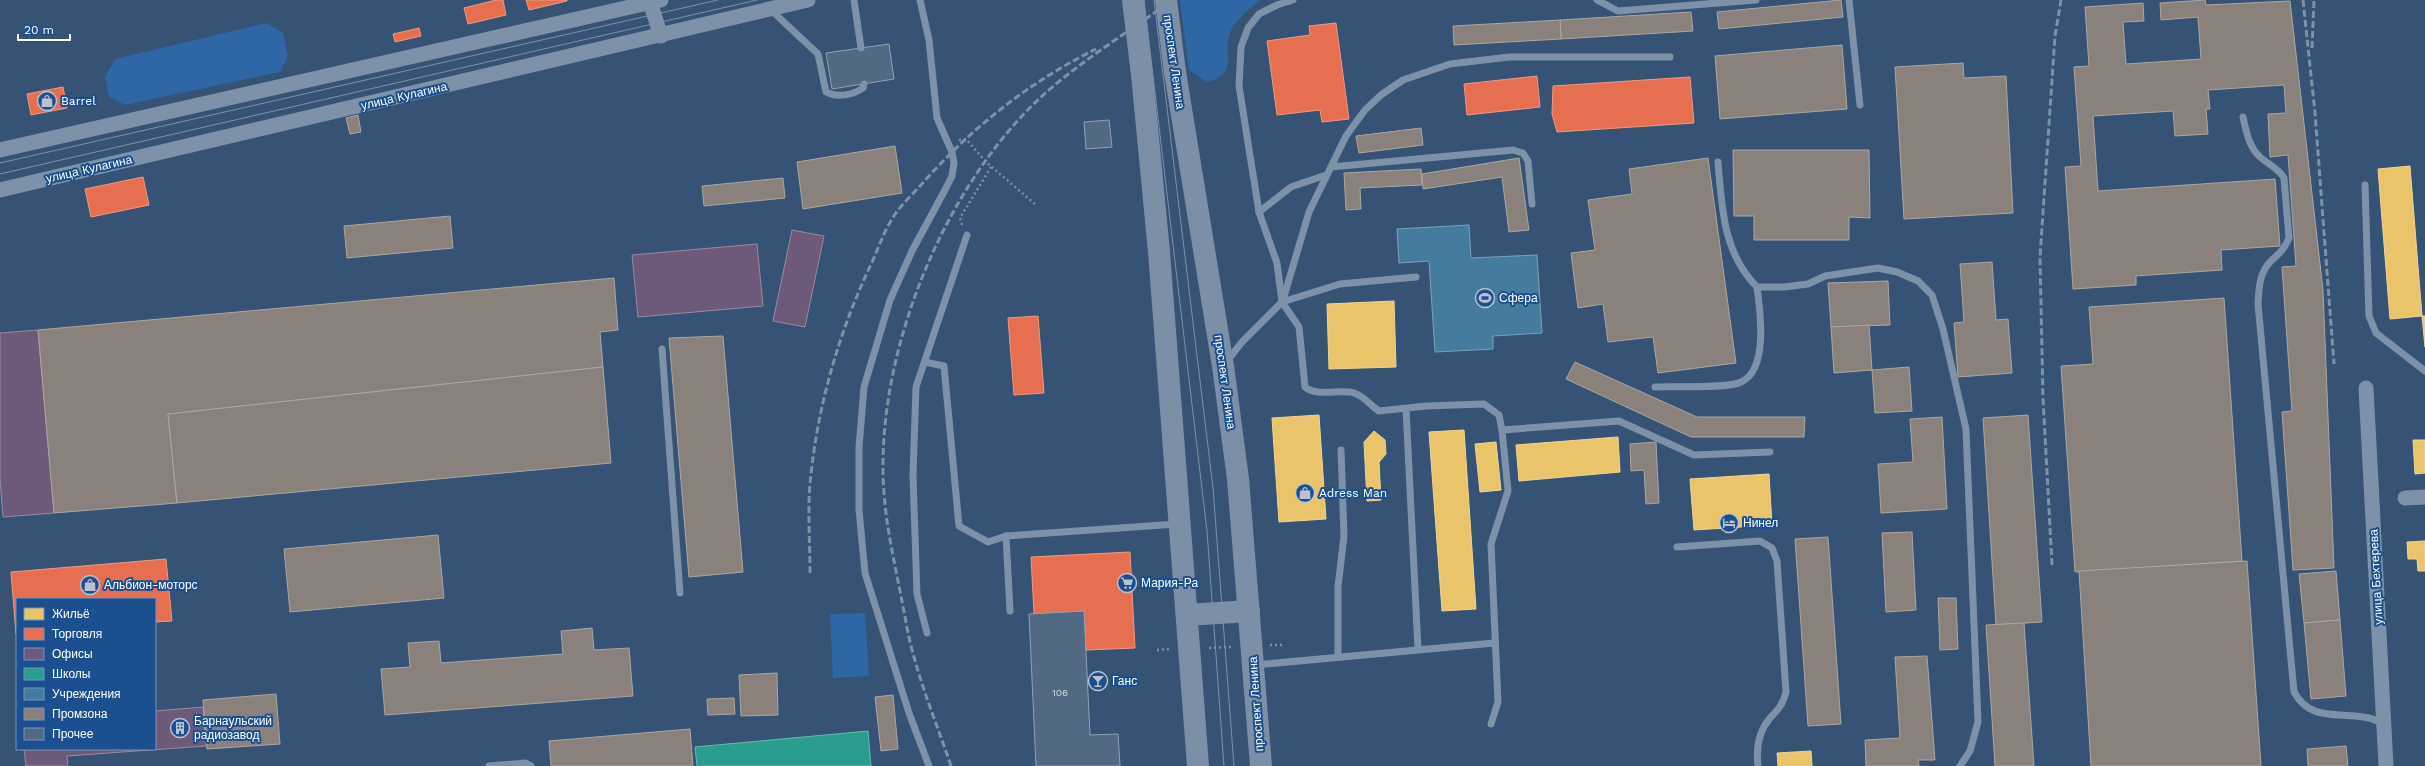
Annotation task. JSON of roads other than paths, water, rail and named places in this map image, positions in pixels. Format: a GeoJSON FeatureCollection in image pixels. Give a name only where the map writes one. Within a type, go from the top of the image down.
{"type":"FeatureCollection","features":[{"type":"Feature","properties":{"kind":"main road"},"geometry":{"type":"LineString","coordinates":[[1133,0],[1142,75],[1159,252],[1198,766]]}},
{"type":"Feature","properties":{"kind":"main road","name":"проспект Ленина"},"geometry":{"type":"LineString","coordinates":[[1166,0],[1175,72],[1223,366],[1238,479],[1261,766]]}},
{"type":"Feature","properties":{"kind":"main road"},"geometry":{"type":"LineString","coordinates":[[1187,615],[1249,611]]}},
{"type":"Feature","properties":{"kind":"street","name":"улица Кулагина"},"geometry":{"type":"LineString","coordinates":[[0,190],[661,36],[808,0]]}},
{"type":"Feature","properties":{"kind":"street"},"geometry":{"type":"LineString","coordinates":[[0,150],[656,1],[661,36]]}},
{"type":"Feature","properties":{"kind":"street","name":"улица Бехтерева"},"geometry":{"type":"LineString","coordinates":[[2366,388],[2386,766]]}},
{"type":"Feature","properties":{"kind":"street"},"geometry":{"type":"LineString","coordinates":[[2405,498],[2425,497]]}},
{"type":"Feature","properties":{"kind":"lane"},"geometry":{"type":"LineString","coordinates":[[854,0],[861,48]]}},
{"type":"Feature","properties":{"kind":"lane"},"geometry":{"type":"LineString","coordinates":[[920,0],[929,40],[937,118],[947,140],[954,163],[952,176],[912,251],[890,300],[864,387],[859,447],[859,510],[865,573],[908,713],[929,766]]}},
{"type":"Feature","properties":{"kind":"lane"},"geometry":{"type":"LineString","coordinates":[[1293,0],[1259,14],[1248,28],[1240,47],[1239,86],[1259,212],[1277,263],[1282,302],[1299,327],[1305,387],[1310,391],[1344,391],[1356,394],[1380,411],[1484,404],[1499,415],[1502,430],[1508,491],[1490,544],[1498,702],[1491,724]]}},
{"type":"Feature","properties":{"kind":"lane"},"geometry":{"type":"LineString","coordinates":[[1596,0],[1618,12],[1756,0]]}},
{"type":"Feature","properties":{"kind":"lane"},"geometry":{"type":"LineString","coordinates":[[1849,0],[1860,105]]}},
{"type":"Feature","properties":{"kind":"lane"},"geometry":{"type":"LineString","coordinates":[[770,10],[818,54],[826,92],[833,96],[855,93],[864,88],[864,84]]}},
{"type":"Feature","properties":{"kind":"lane"},"geometry":{"type":"LineString","coordinates":[[1282,302],[1309,212],[1346,136],[1365,110],[1381,95],[1403,80],[1450,64],[1509,57],[1670,57]]}},
{"type":"Feature","properties":{"kind":"lane"},"geometry":{"type":"LineString","coordinates":[[2243,117],[2248,138],[2259,156],[2280,170],[2284,178],[2288,238],[2285,247],[2262,274],[2259,283],[2258,304],[2294,692],[2300,702],[2323,714],[2369,718],[2383,724]]}},
{"type":"Feature","properties":{"kind":"lane"},"geometry":{"type":"LineString","coordinates":[[1331,168],[1513,150],[1523,153],[1528,161],[1532,204]]}},
{"type":"Feature","properties":{"kind":"lane"},"geometry":{"type":"LineString","coordinates":[[1655,387],[1715,386],[1742,382],[1752,371],[1761,346],[1760,310],[1757,287],[1744,274],[1726,235],[1718,162]]}},
{"type":"Feature","properties":{"kind":"lane"},"geometry":{"type":"LineString","coordinates":[[1259,212],[1291,186],[1326,175]]}},
{"type":"Feature","properties":{"kind":"lane"},"geometry":{"type":"LineString","coordinates":[[2365,185],[2369,316],[2376,332],[2425,371]]}},
{"type":"Feature","properties":{"kind":"lane"},"geometry":{"type":"LineString","coordinates":[[927,633],[917,594],[913,475],[916,387],[967,236]]}},
{"type":"Feature","properties":{"kind":"lane"},"geometry":{"type":"LineString","coordinates":[[1757,287],[1784,287],[1808,284],[1825,276],[1878,268],[1898,272],[1918,281],[1932,295],[1943,329],[1966,429],[1978,722],[1970,751],[1960,766]]}},
{"type":"Feature","properties":{"kind":"lane"},"geometry":{"type":"LineString","coordinates":[[1223,366],[1242,342],[1282,302],[1340,284],[1416,277]]}},
{"type":"Feature","properties":{"kind":"lane"},"geometry":{"type":"LineString","coordinates":[[662,349],[680,593]]}},
{"type":"Feature","properties":{"kind":"lane"},"geometry":{"type":"LineString","coordinates":[[925,362],[944,366],[959,526],[988,542],[1006,536],[1180,524]]}},
{"type":"Feature","properties":{"kind":"lane"},"geometry":{"type":"LineString","coordinates":[[1406,409],[1418,649]]}},
{"type":"Feature","properties":{"kind":"lane"},"geometry":{"type":"LineString","coordinates":[[1502,430],[1619,421],[1694,455],[1770,452]]}},
{"type":"Feature","properties":{"kind":"lane"},"geometry":{"type":"LineString","coordinates":[[1338,656],[1338,587],[1344,536],[1341,450]]}},
{"type":"Feature","properties":{"kind":"lane"},"geometry":{"type":"LineString","coordinates":[[1006,536],[1010,611]]}},
{"type":"Feature","properties":{"kind":"lane"},"geometry":{"type":"LineString","coordinates":[[1677,547],[1760,541],[1772,548],[1777,560],[1786,692],[1778,712],[1762,730],[1757,754],[1758,766]]}},
{"type":"Feature","properties":{"kind":"lane"},"geometry":{"type":"LineString","coordinates":[[1253,655],[1338,656],[1494,643]]}},
{"type":"Feature","properties":{"kind":"lane"},"geometry":{"type":"LineString","coordinates":[[489,766],[525,763],[531,766]]}},
{"type":"Feature","properties":{"kind":"tram line"},"geometry":{"type":"LineString","coordinates":[[0,163],[718,0]]}},
{"type":"Feature","properties":{"kind":"tram line"},"geometry":{"type":"LineString","coordinates":[[0,174],[757,0]]}},
{"type":"Feature","properties":{"kind":"tram line"},"geometry":{"type":"LineString","coordinates":[[1144,0],[1207,531],[1224,766]]}},
{"type":"Feature","properties":{"kind":"tram line"},"geometry":{"type":"LineString","coordinates":[[1154,0],[1213,488],[1234,766]]}},
{"type":"Feature","properties":{"kind":"railway"},"geometry":{"type":"LineString","coordinates":[[951,766],[922,685],[912,649],[886,516],[883,451],[889,396],[901,340],[919,284],[943,231],[971,181],[1004,137],[1055,84],[1172,0]]}},
{"type":"Feature","properties":{"kind":"railway"},"geometry":{"type":"LineString","coordinates":[[2052,565],[2043,398],[2040,257],[2055,36],[2061,0]]}},
{"type":"Feature","properties":{"kind":"railway"},"geometry":{"type":"LineString","coordinates":[[2303,0],[2315,113],[2334,364]]}},
{"type":"Feature","properties":{"kind":"railway"},"geometry":{"type":"LineString","coordinates":[[2312,48],[2314,0]]}},
{"type":"Feature","properties":{"kind":"railway"},"geometry":{"type":"LineString","coordinates":[[810,573],[810,486],[815,446],[826,391],[841,337],[861,285],[889,224],[902,206],[940,164],[980,126],[1002,108],[1047,76],[1096,49]]}},
{"type":"Feature","properties":{"kind":"place","name":"Barrel"},"geometry":{"type":"Point","coordinates":[47,101]}},
{"type":"Feature","properties":{"kind":"place","name":"Сфера"},"geometry":{"type":"Point","coordinates":[1485,298]}},
{"type":"Feature","properties":{"kind":"place","name":"Adress Man"},"geometry":{"type":"Point","coordinates":[1305,493]}},
{"type":"Feature","properties":{"kind":"place","name":"Нинел"},"geometry":{"type":"Point","coordinates":[1729,523]}},
{"type":"Feature","properties":{"kind":"place","name":"Мария-Ра"},"geometry":{"type":"Point","coordinates":[1127,583]}},
{"type":"Feature","properties":{"kind":"place","name":"Альбион-моторс"},"geometry":{"type":"Point","coordinates":[90,585]}},
{"type":"Feature","properties":{"kind":"place","name":"Ганс"},"geometry":{"type":"Point","coordinates":[1098,681]}},
{"type":"Feature","properties":{"kind":"place","name":"Барнаульский радиозавод"},"geometry":{"type":"Point","coordinates":[180,728]}}]}
